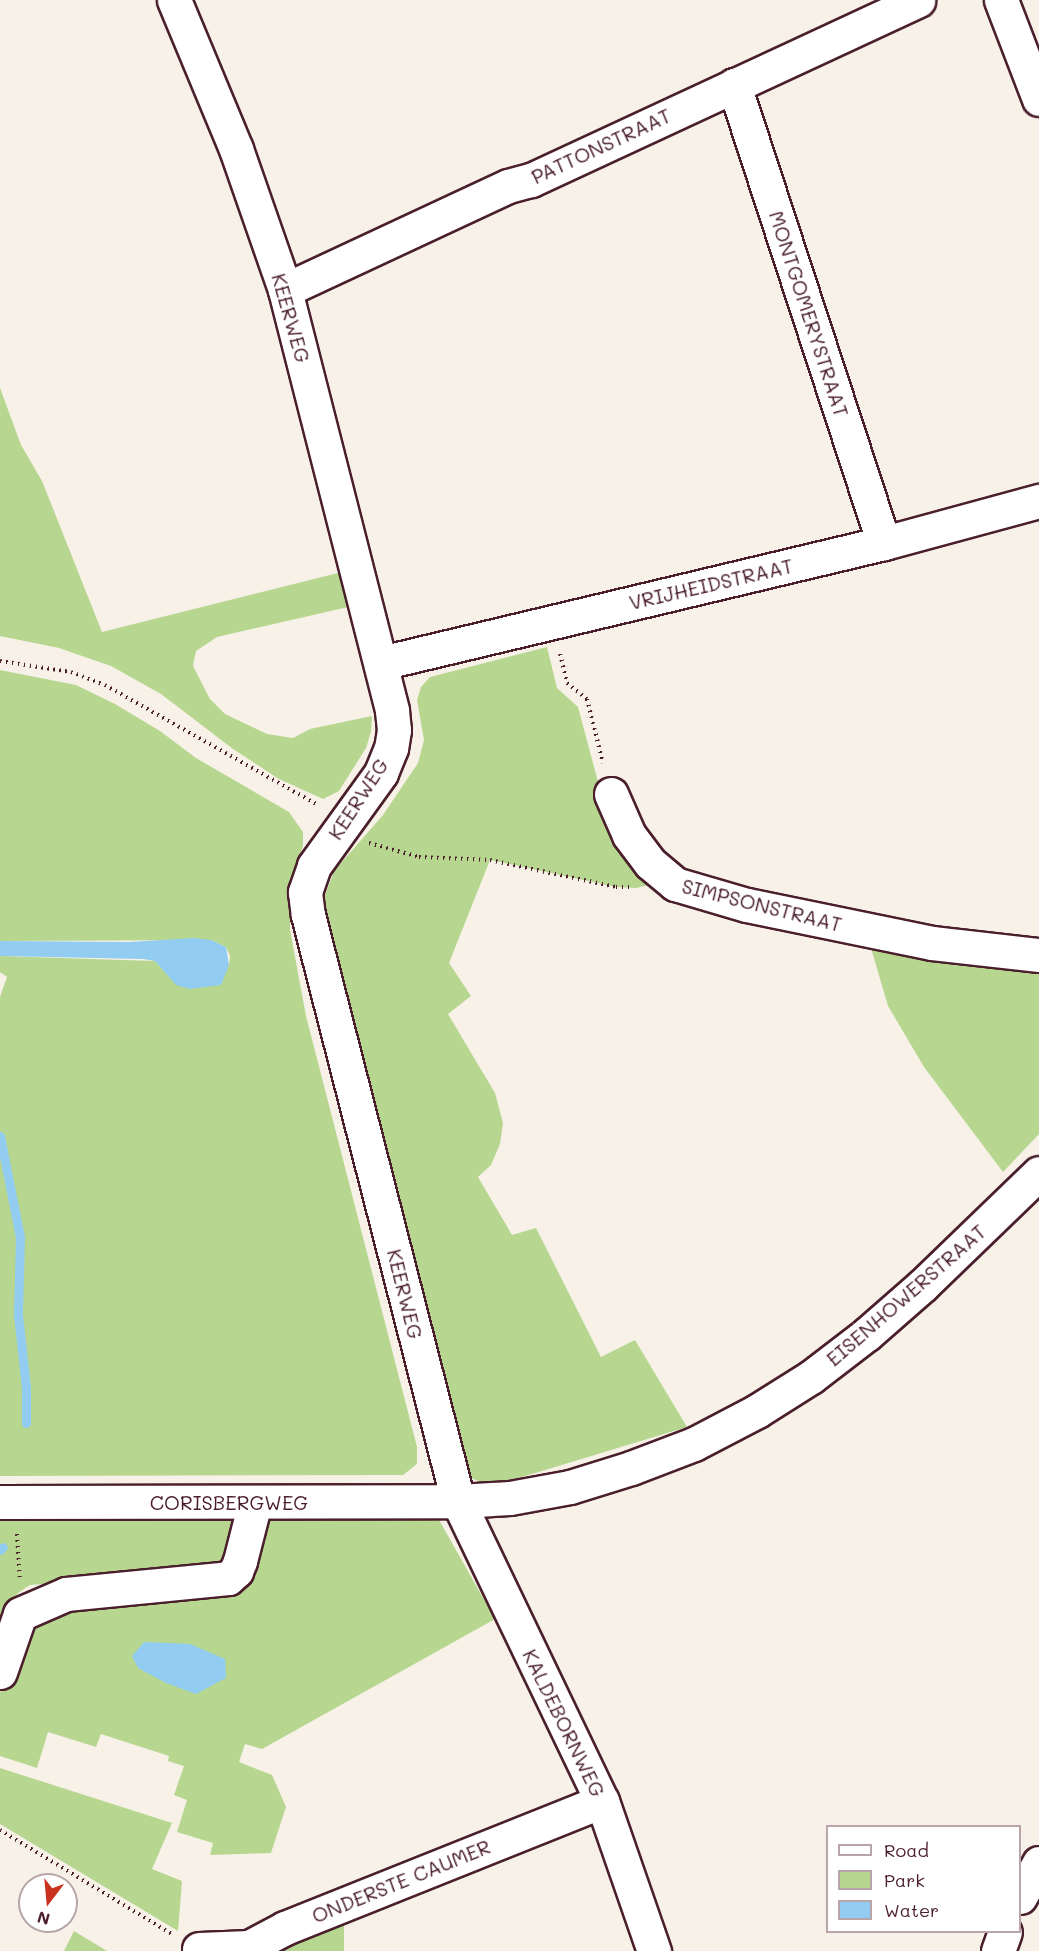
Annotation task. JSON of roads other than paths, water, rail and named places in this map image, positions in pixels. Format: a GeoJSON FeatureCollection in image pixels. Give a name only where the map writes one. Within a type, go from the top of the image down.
{"type":"FeatureCollection","features":[{"type":"Feature","properties":{"kind":"street","name":"KEERWEG"},"geometry":{"type":"LineString","coordinates":[[174,0],[236,149],[285,290],[392,711],[394,730],[391,748],[381,773],[314,866],[305,892],[308,915],[458,1501]]}},
{"type":"Feature","properties":{"kind":"street","name":"PATTONSTRAAT"},"geometry":{"type":"LineString","coordinates":[[285,290],[918,0]]}},
{"type":"Feature","properties":{"kind":"street"},"geometry":{"type":"LineString","coordinates":[[1001,0],[1039,99]]}},
{"type":"Feature","properties":{"kind":"street","name":"MONTGOMERYSTRAAT"},"geometry":{"type":"LineString","coordinates":[[734,85],[884,543]]}},
{"type":"Feature","properties":{"kind":"street","name":"VRIJHEIDSTRAAT"},"geometry":{"type":"LineString","coordinates":[[381,663],[884,543],[1039,501]]}},
{"type":"Feature","properties":{"kind":"street","name":"SIMPSONSTRAAT"},"geometry":{"type":"LineString","coordinates":[[610,794],[629,836],[664,878],[702,894],[827,923],[932,943],[1039,955]]}},
{"type":"Feature","properties":{"kind":"street","name":"EISENHOWERSTRAAT"},"geometry":{"type":"LineString","coordinates":[[458,1501],[510,1498],[570,1487],[631,1468],[694,1444],[757,1411],[811,1377],[867,1334],[923,1285],[1039,1173]]}},
{"type":"Feature","properties":{"kind":"street","name":"CORISBERGWEG"},"geometry":{"type":"LineString","coordinates":[[0,1502],[458,1501]]}},
{"type":"Feature","properties":{"kind":"street","name":"KALDEBORNWEG"},"geometry":{"type":"LineString","coordinates":[[458,1501],[602,1801],[654,1951]]}},
{"type":"Feature","properties":{"kind":"street"},"geometry":{"type":"LineString","coordinates":[[0,1672],[20,1614],[66,1594],[228,1578],[236,1571],[240,1561],[255,1502]]}},
{"type":"Feature","properties":{"kind":"street","name":"ONDERSTE CAUMER"},"geometry":{"type":"LineString","coordinates":[[199,1948],[249,1947],[285,1928],[602,1801]]}},
{"type":"Feature","properties":{"kind":"street"},"geometry":{"type":"LineString","coordinates":[[1021,1896],[1039,1863]]}},
{"type":"Feature","properties":{"kind":"street"},"geometry":{"type":"LineString","coordinates":[[998,1951],[1005,1933]]}},
{"type":"Feature","properties":{"kind":"water"},"geometry":{"type":"Polygon","coordinates":[[[194,938],[211,940],[226,947],[229,965],[221,985],[190,989],[176,985],[155,961],[143,959],[0,956],[0,941],[129,942],[194,938]]]}},
{"type":"Feature","properties":{"kind":"water"},"geometry":{"type":"Polygon","coordinates":[[[144,1642],[190,1644],[225,1659],[226,1678],[196,1694],[166,1683],[138,1668],[132,1656],[144,1642]]]}},
{"type":"Feature","properties":{"kind":"waterway"},"geometry":{"type":"LineString","coordinates":[[0,1136],[20,1237],[18,1315],[26,1387],[26,1423]]}},
{"type":"Feature","properties":{"kind":"waterway"},"geometry":{"type":"LineString","coordinates":[[0,1550],[3,1547]]}}]}
